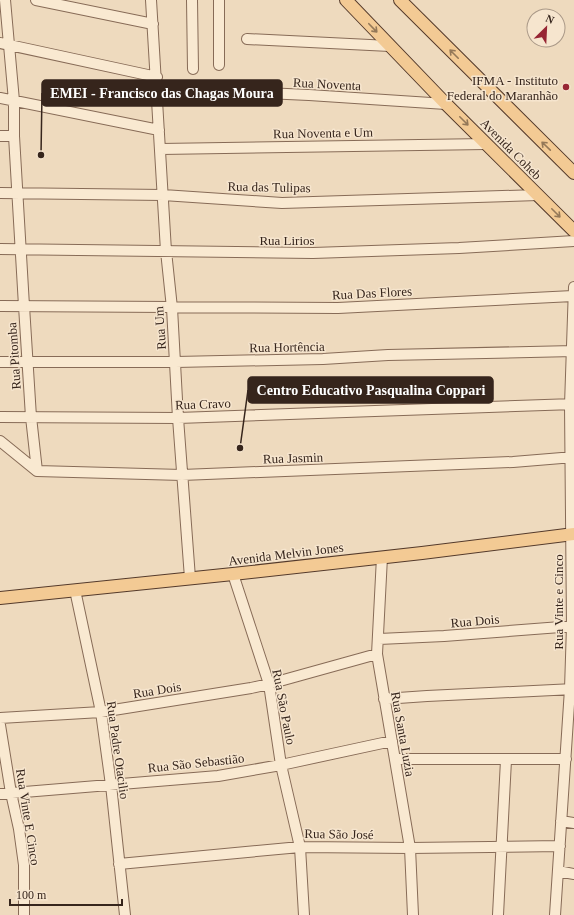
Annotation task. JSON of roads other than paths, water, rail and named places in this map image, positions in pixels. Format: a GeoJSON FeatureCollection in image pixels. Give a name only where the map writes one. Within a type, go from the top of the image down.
{"type":"FeatureCollection","features":[{"type":"Feature","properties":{"kind":"main road","name":"Avenida Coheb"},"geometry":{"type":"LineString","coordinates":[[346,0],[446,104],[574,231]]}},
{"type":"Feature","properties":{"kind":"main road"},"geometry":{"type":"LineString","coordinates":[[400,0],[574,173]]}},
{"type":"Feature","properties":{"kind":"main road","name":"Avenida Melvin Jones"},"geometry":{"type":"LineString","coordinates":[[0,598],[422,553],[572,534]]}},
{"type":"Feature","properties":{"kind":"street","name":"Rua Pitomba"},"geometry":{"type":"LineString","coordinates":[[5,0],[4,44],[14,101],[14,136],[24,306],[31,417],[37,471]]}},
{"type":"Feature","properties":{"kind":"street"},"geometry":{"type":"LineString","coordinates":[[36,0],[153,24]]}},
{"type":"Feature","properties":{"kind":"street","name":"Rua Um"},"geometry":{"type":"LineString","coordinates":[[151,0],[157,77],[166,251],[176,362],[178,418],[190,578]]}},
{"type":"Feature","properties":{"kind":"street"},"geometry":{"type":"LineString","coordinates":[[192,0],[193,69]]}},
{"type":"Feature","properties":{"kind":"street"},"geometry":{"type":"LineString","coordinates":[[219,0],[219,65]]}},
{"type":"Feature","properties":{"kind":"street"},"geometry":{"type":"LineString","coordinates":[[247,39],[390,46]]}},
{"type":"Feature","properties":{"kind":"street"},"geometry":{"type":"LineString","coordinates":[[4,44],[157,77]]}},
{"type":"Feature","properties":{"kind":"street","name":"Rua Noventa"},"geometry":{"type":"LineString","coordinates":[[157,88],[309,95],[446,104]]}},
{"type":"Feature","properties":{"kind":"street"},"geometry":{"type":"LineString","coordinates":[[0,98],[159,130]]}},
{"type":"Feature","properties":{"kind":"street"},"geometry":{"type":"LineString","coordinates":[[0,136],[14,136]]}},
{"type":"Feature","properties":{"kind":"street","name":"Rua Noventa e Um"},"geometry":{"type":"LineString","coordinates":[[161,149],[486,144]]}},
{"type":"Feature","properties":{"kind":"street","name":"Rua das Tulipas"},"geometry":{"type":"LineString","coordinates":[[0,193],[163,195],[282,203],[538,195]]}},
{"type":"Feature","properties":{"kind":"street","name":"Rua Lirios"},"geometry":{"type":"LineString","coordinates":[[0,249],[313,253],[459,248],[574,241]]}},
{"type":"Feature","properties":{"kind":"street","name":"Rua Das Flores"},"geometry":{"type":"LineString","coordinates":[[172,308],[338,308],[574,292]]}},
{"type":"Feature","properties":{"kind":"street","name":"Rua Vinte e Cinco"},"geometry":{"type":"LineString","coordinates":[[555,915],[566,759],[571,722],[573,626],[572,404],[574,292]]}},
{"type":"Feature","properties":{"kind":"street"},"geometry":{"type":"LineString","coordinates":[[0,306],[172,308]]}},
{"type":"Feature","properties":{"kind":"street","name":"Rua Hortência"},"geometry":{"type":"LineString","coordinates":[[0,362],[176,362],[573,351]]}},
{"type":"Feature","properties":{"kind":"street","name":"Rua Cravo"},"geometry":{"type":"LineString","coordinates":[[0,417],[178,418],[572,404]]}},
{"type":"Feature","properties":{"kind":"street"},"geometry":{"type":"LineString","coordinates":[[0,441],[37,471]]}},
{"type":"Feature","properties":{"kind":"street","name":"Rua Jasmin"},"geometry":{"type":"LineString","coordinates":[[37,471],[182,475],[513,462],[572,457]]}},
{"type":"Feature","properties":{"kind":"street","name":"Rua Santa Luzia"},"geometry":{"type":"LineString","coordinates":[[382,557],[379,639],[377,654],[410,848],[413,915]]}},
{"type":"Feature","properties":{"kind":"street","name":"Rua São Paulo"},"geometry":{"type":"LineString","coordinates":[[233,574],[269,684],[281,765],[300,847],[304,915]]}},
{"type":"Feature","properties":{"kind":"street","name":"Rua Padre Otacilio"},"geometry":{"type":"LineString","coordinates":[[75,590],[101,712],[111,785],[125,915]]}},
{"type":"Feature","properties":{"kind":"street","name":"Rua Dois"},"geometry":{"type":"LineString","coordinates":[[379,639],[444,636],[573,626]]}},
{"type":"Feature","properties":{"kind":"street","name":"Rua Dois"},"geometry":{"type":"LineString","coordinates":[[0,718],[101,712],[269,684],[377,654]]}},
{"type":"Feature","properties":{"kind":"street"},"geometry":{"type":"LineString","coordinates":[[384,699],[572,689]]}},
{"type":"Feature","properties":{"kind":"street","name":"Rua Vinte E Cinco"},"geometry":{"type":"LineString","coordinates":[[0,725],[24,865],[24,915]]}},
{"type":"Feature","properties":{"kind":"street","name":"Rua São Sebastião"},"geometry":{"type":"LineString","coordinates":[[0,794],[218,776],[281,765],[392,741]]}},
{"type":"Feature","properties":{"kind":"street"},"geometry":{"type":"LineString","coordinates":[[395,759],[566,759]]}},
{"type":"Feature","properties":{"kind":"street"},"geometry":{"type":"LineString","coordinates":[[498,915],[506,760]]}},
{"type":"Feature","properties":{"kind":"street"},"geometry":{"type":"LineString","coordinates":[[561,821],[574,823]]}},
{"type":"Feature","properties":{"kind":"street","name":"Rua São José"},"geometry":{"type":"LineString","coordinates":[[119,864],[300,847],[410,848],[560,846]]}},
{"type":"Feature","properties":{"kind":"street"},"geometry":{"type":"LineString","coordinates":[[558,871],[574,874]]}},
{"type":"Feature","properties":{"kind":"place","name":"IFMA - Instituto Federal do Maranhão"},"geometry":{"type":"Point","coordinates":[566,87]}},
{"type":"Feature","properties":{"kind":"place","name":"EMEI - Francisco das Chagas Moura"},"geometry":{"type":"Point","coordinates":[41,155]}},
{"type":"Feature","properties":{"kind":"place","name":"Centro Educativo Pasqualina Coppari"},"geometry":{"type":"Point","coordinates":[240,448]}}]}
